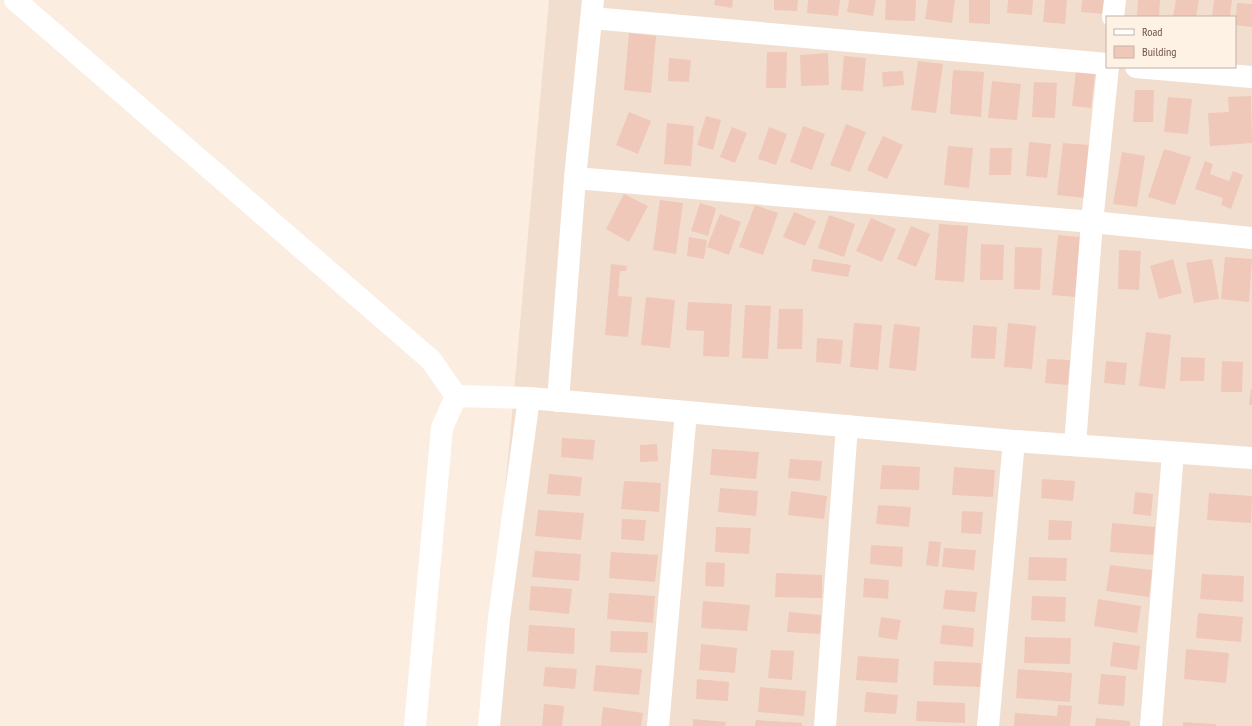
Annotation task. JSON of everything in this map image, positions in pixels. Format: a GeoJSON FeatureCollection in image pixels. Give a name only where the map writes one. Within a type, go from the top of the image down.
{"type":"FeatureCollection","features":[{"type":"Feature","properties":{"kind":"street"},"geometry":{"type":"LineString","coordinates":[[15,0],[430,360],[456,396]]}},
{"type":"Feature","properties":{"kind":"street"},"geometry":{"type":"LineString","coordinates":[[1113,16],[1115,0]]}},
{"type":"Feature","properties":{"kind":"street"},"geometry":{"type":"LineString","coordinates":[[558,401],[575,178],[592,9],[1106,66]]}},
{"type":"Feature","properties":{"kind":"street"},"geometry":{"type":"LineString","coordinates":[[1075,445],[1092,222],[1108,68]]}},
{"type":"Feature","properties":{"kind":"street"},"geometry":{"type":"LineString","coordinates":[[1148,68],[1252,77]]}},
{"type":"Feature","properties":{"kind":"street"},"geometry":{"type":"LineString","coordinates":[[575,178],[1092,222],[1252,238]]}},
{"type":"Feature","properties":{"kind":"street"},"geometry":{"type":"LineString","coordinates":[[456,396],[529,398],[1014,441],[1252,458]]}},
{"type":"Feature","properties":{"kind":"street"},"geometry":{"type":"LineString","coordinates":[[415,726],[442,428],[456,396]]}},
{"type":"Feature","properties":{"kind":"street"},"geometry":{"type":"LineString","coordinates":[[489,726],[499,618],[529,398]]}},
{"type":"Feature","properties":{"kind":"street"},"geometry":{"type":"LineString","coordinates":[[658,726],[686,412]]}},
{"type":"Feature","properties":{"kind":"street"},"geometry":{"type":"LineString","coordinates":[[825,726],[847,426]]}},
{"type":"Feature","properties":{"kind":"street"},"geometry":{"type":"LineString","coordinates":[[988,726],[1014,441]]}},
{"type":"Feature","properties":{"kind":"street"},"geometry":{"type":"LineString","coordinates":[[1151,726],[1173,453]]}},
{"type":"Feature","properties":{"kind":"shaded area"},"geometry":{"type":"Polygon","coordinates":[[[549,0],[1252,0],[1252,726],[484,726],[549,0]]]}},
{"type":"Feature","properties":{"kind":"building"},"geometry":{"type":"Polygon","coordinates":[[[715,0],[733,0],[732,8],[714,5],[715,0]]]}},
{"type":"Feature","properties":{"kind":"building"},"geometry":{"type":"Polygon","coordinates":[[[774,0],[798,0],[797,11],[774,10],[774,0]]]}},
{"type":"Feature","properties":{"kind":"building"},"geometry":{"type":"Polygon","coordinates":[[[808,0],[840,0],[838,16],[807,13],[808,0]]]}},
{"type":"Feature","properties":{"kind":"building"},"geometry":{"type":"Polygon","coordinates":[[[849,0],[876,0],[873,16],[847,12],[849,0]]]}},
{"type":"Feature","properties":{"kind":"building"},"geometry":{"type":"Polygon","coordinates":[[[886,0],[916,0],[915,21],[885,20],[886,0]]]}},
{"type":"Feature","properties":{"kind":"building"},"geometry":{"type":"Polygon","coordinates":[[[928,0],[955,0],[952,23],[925,19],[928,0]]]}},
{"type":"Feature","properties":{"kind":"building"},"geometry":{"type":"Polygon","coordinates":[[[969,0],[990,0],[990,24],[969,23],[969,0]]]}},
{"type":"Feature","properties":{"kind":"building"},"geometry":{"type":"Polygon","coordinates":[[[1008,0],[1033,0],[1032,15],[1007,13],[1008,0]]]}},
{"type":"Feature","properties":{"kind":"building"},"geometry":{"type":"Polygon","coordinates":[[[1045,0],[1067,0],[1065,24],[1043,22],[1045,0]]]}},
{"type":"Feature","properties":{"kind":"building"},"geometry":{"type":"Polygon","coordinates":[[[1082,0],[1105,0],[1104,14],[1081,12],[1082,0]]]}},
{"type":"Feature","properties":{"kind":"building"},"geometry":{"type":"Polygon","coordinates":[[[1138,0],[1160,0],[1159,16],[1137,16],[1138,0]]]}},
{"type":"Feature","properties":{"kind":"building"},"geometry":{"type":"Polygon","coordinates":[[[1176,0],[1199,0],[1196,16],[1173,16],[1176,0]]]}},
{"type":"Feature","properties":{"kind":"building"},"geometry":{"type":"Polygon","coordinates":[[[1214,0],[1232,0],[1230,16],[1212,16],[1214,0]]]}},
{"type":"Feature","properties":{"kind":"building"},"geometry":{"type":"Polygon","coordinates":[[[1237,3],[1252,4],[1252,27],[1236,25],[1237,3]]]}},
{"type":"Feature","properties":{"kind":"building"},"geometry":{"type":"Polygon","coordinates":[[[629,33],[656,36],[651,93],[624,90],[629,33]]]}},
{"type":"Feature","properties":{"kind":"building"},"geometry":{"type":"Polygon","coordinates":[[[767,52],[787,52],[786,88],[766,88],[767,52]]]}},
{"type":"Feature","properties":{"kind":"building"},"geometry":{"type":"Polygon","coordinates":[[[828,53],[829,85],[801,86],[800,55],[828,53]]]}},
{"type":"Feature","properties":{"kind":"building"},"geometry":{"type":"Polygon","coordinates":[[[844,56],[866,58],[863,91],[841,90],[844,56]]]}},
{"type":"Feature","properties":{"kind":"building"},"geometry":{"type":"Polygon","coordinates":[[[669,58],[691,60],[689,82],[668,81],[669,58]]]}},
{"type":"Feature","properties":{"kind":"building"},"geometry":{"type":"Polygon","coordinates":[[[918,61],[943,64],[936,113],[911,110],[918,61]]]}},
{"type":"Feature","properties":{"kind":"building"},"geometry":{"type":"Polygon","coordinates":[[[953,70],[984,72],[981,117],[950,114],[953,70]]]}},
{"type":"Feature","properties":{"kind":"building"},"geometry":{"type":"Polygon","coordinates":[[[903,71],[904,85],[883,87],[882,72],[903,71]]]}},
{"type":"Feature","properties":{"kind":"building"},"geometry":{"type":"Polygon","coordinates":[[[1076,71],[1095,73],[1091,108],[1072,106],[1076,71]]]}},
{"type":"Feature","properties":{"kind":"building"},"geometry":{"type":"Polygon","coordinates":[[[992,81],[1021,84],[1017,120],[988,118],[992,81]]]}},
{"type":"Feature","properties":{"kind":"building"},"geometry":{"type":"Polygon","coordinates":[[[1034,82],[1057,83],[1055,118],[1032,117],[1034,82]]]}},
{"type":"Feature","properties":{"kind":"building"},"geometry":{"type":"Polygon","coordinates":[[[1135,90],[1154,90],[1153,122],[1133,122],[1135,90]]]}},
{"type":"Feature","properties":{"kind":"building"},"geometry":{"type":"Polygon","coordinates":[[[1251,96],[1252,143],[1210,146],[1208,113],[1229,112],[1228,97],[1251,96]]]}},
{"type":"Feature","properties":{"kind":"building"},"geometry":{"type":"Polygon","coordinates":[[[1168,97],[1192,99],[1188,134],[1164,132],[1168,97]]]}},
{"type":"Feature","properties":{"kind":"building"},"geometry":{"type":"Polygon","coordinates":[[[629,112],[651,121],[638,154],[616,145],[629,112]]]}},
{"type":"Feature","properties":{"kind":"building"},"geometry":{"type":"Polygon","coordinates":[[[706,116],[721,120],[713,150],[697,145],[706,116]]]}},
{"type":"Feature","properties":{"kind":"building"},"geometry":{"type":"Polygon","coordinates":[[[667,123],[694,126],[691,166],[664,164],[667,123]]]}},
{"type":"Feature","properties":{"kind":"building"},"geometry":{"type":"Polygon","coordinates":[[[846,124],[866,132],[850,172],[830,165],[846,124]]]}},
{"type":"Feature","properties":{"kind":"building"},"geometry":{"type":"Polygon","coordinates":[[[803,126],[825,134],[812,170],[790,162],[803,126]]]}},
{"type":"Feature","properties":{"kind":"building"},"geometry":{"type":"Polygon","coordinates":[[[732,127],[747,133],[735,163],[720,157],[732,127]]]}},
{"type":"Feature","properties":{"kind":"building"},"geometry":{"type":"Polygon","coordinates":[[[769,127],[787,134],[776,165],[758,159],[769,127]]]}},
{"type":"Feature","properties":{"kind":"building"},"geometry":{"type":"Polygon","coordinates":[[[883,136],[903,145],[887,179],[867,170],[883,136]]]}},
{"type":"Feature","properties":{"kind":"building"},"geometry":{"type":"Polygon","coordinates":[[[1029,142],[1051,144],[1047,178],[1026,176],[1029,142]]]}},
{"type":"Feature","properties":{"kind":"building"},"geometry":{"type":"Polygon","coordinates":[[[1063,143],[1090,145],[1085,198],[1057,195],[1063,143]]]}},
{"type":"Feature","properties":{"kind":"building"},"geometry":{"type":"Polygon","coordinates":[[[948,146],[973,148],[969,188],[944,185],[948,146]]]}},
{"type":"Feature","properties":{"kind":"building"},"geometry":{"type":"Polygon","coordinates":[[[990,148],[1012,148],[1011,175],[989,175],[990,148]]]}},
{"type":"Feature","properties":{"kind":"building"},"geometry":{"type":"Polygon","coordinates":[[[1164,149],[1191,157],[1175,205],[1148,197],[1164,149]]]}},
{"type":"Feature","properties":{"kind":"building"},"geometry":{"type":"Polygon","coordinates":[[[1122,152],[1145,156],[1137,207],[1113,204],[1122,152]]]}},
{"type":"Feature","properties":{"kind":"building"},"geometry":{"type":"Polygon","coordinates":[[[1205,161],[1213,164],[1210,174],[1229,181],[1233,171],[1243,175],[1231,209],[1221,205],[1223,198],[1195,189],[1205,161]]]}},
{"type":"Feature","properties":{"kind":"building"},"geometry":{"type":"Polygon","coordinates":[[[624,194],[648,206],[629,242],[606,229],[624,194]]]}},
{"type":"Feature","properties":{"kind":"building"},"geometry":{"type":"Polygon","coordinates":[[[660,200],[683,203],[676,254],[653,250],[660,200]]]}},
{"type":"Feature","properties":{"kind":"building"},"geometry":{"type":"Polygon","coordinates":[[[700,203],[716,208],[708,236],[691,231],[700,203]]]}},
{"type":"Feature","properties":{"kind":"building"},"geometry":{"type":"Polygon","coordinates":[[[755,205],[778,213],[763,255],[739,247],[755,205]]]}},
{"type":"Feature","properties":{"kind":"building"},"geometry":{"type":"Polygon","coordinates":[[[794,212],[816,221],[805,246],[783,237],[794,212]]]}},
{"type":"Feature","properties":{"kind":"building"},"geometry":{"type":"Polygon","coordinates":[[[720,214],[741,222],[729,255],[707,247],[720,214]]]}},
{"type":"Feature","properties":{"kind":"building"},"geometry":{"type":"Polygon","coordinates":[[[829,215],[855,224],[844,257],[818,248],[829,215]]]}},
{"type":"Feature","properties":{"kind":"building"},"geometry":{"type":"Polygon","coordinates":[[[871,218],[896,229],[882,262],[856,251],[871,218]]]}},
{"type":"Feature","properties":{"kind":"building"},"geometry":{"type":"Polygon","coordinates":[[[939,224],[968,226],[964,282],[935,280],[939,224]]]}},
{"type":"Feature","properties":{"kind":"building"},"geometry":{"type":"Polygon","coordinates":[[[911,226],[930,234],[916,267],[897,259],[911,226]]]}},
{"type":"Feature","properties":{"kind":"building"},"geometry":{"type":"Polygon","coordinates":[[[1058,235],[1080,237],[1075,297],[1052,295],[1058,235]]]}},
{"type":"Feature","properties":{"kind":"building"},"geometry":{"type":"Polygon","coordinates":[[[689,237],[707,240],[704,259],[687,256],[689,237]]]}},
{"type":"Feature","properties":{"kind":"building"},"geometry":{"type":"Polygon","coordinates":[[[981,244],[1004,245],[1003,280],[980,280],[981,244]]]}},
{"type":"Feature","properties":{"kind":"building"},"geometry":{"type":"Polygon","coordinates":[[[1015,247],[1042,248],[1040,290],[1014,289],[1015,247]]]}},
{"type":"Feature","properties":{"kind":"building"},"geometry":{"type":"Polygon","coordinates":[[[1119,250],[1141,251],[1139,290],[1118,289],[1119,250]]]}},
{"type":"Feature","properties":{"kind":"building"},"geometry":{"type":"Polygon","coordinates":[[[1225,257],[1252,259],[1249,302],[1221,299],[1225,257]]]}},
{"type":"Feature","properties":{"kind":"building"},"geometry":{"type":"Polygon","coordinates":[[[813,259],[851,265],[848,277],[811,271],[813,259]]]}},
{"type":"Feature","properties":{"kind":"building"},"geometry":{"type":"Polygon","coordinates":[[[1173,259],[1182,293],[1159,299],[1150,266],[1173,259]]]}},
{"type":"Feature","properties":{"kind":"building"},"geometry":{"type":"Polygon","coordinates":[[[1212,259],[1219,299],[1194,303],[1186,263],[1212,259]]]}},
{"type":"Feature","properties":{"kind":"building"},"geometry":{"type":"Polygon","coordinates":[[[611,264],[627,266],[626,271],[620,271],[618,296],[632,297],[628,337],[605,335],[611,264]]]}},
{"type":"Feature","properties":{"kind":"building"},"geometry":{"type":"Polygon","coordinates":[[[646,297],[675,300],[670,348],[641,345],[646,297]]]}},
{"type":"Feature","properties":{"kind":"building"},"geometry":{"type":"Polygon","coordinates":[[[688,302],[732,304],[729,357],[703,356],[704,331],[686,330],[688,302]]]}},
{"type":"Feature","properties":{"kind":"building"},"geometry":{"type":"Polygon","coordinates":[[[745,305],[771,306],[768,359],[742,358],[745,305]]]}},
{"type":"Feature","properties":{"kind":"building"},"geometry":{"type":"Polygon","coordinates":[[[779,309],[803,309],[802,349],[777,349],[779,309]]]}},
{"type":"Feature","properties":{"kind":"building"},"geometry":{"type":"Polygon","coordinates":[[[854,323],[882,325],[878,370],[850,367],[854,323]]]}},
{"type":"Feature","properties":{"kind":"building"},"geometry":{"type":"Polygon","coordinates":[[[1008,323],[1036,326],[1032,369],[1004,367],[1008,323]]]}},
{"type":"Feature","properties":{"kind":"building"},"geometry":{"type":"Polygon","coordinates":[[[894,324],[920,327],[916,371],[889,368],[894,324]]]}},
{"type":"Feature","properties":{"kind":"building"},"geometry":{"type":"Polygon","coordinates":[[[973,325],[997,327],[995,359],[971,358],[973,325]]]}},
{"type":"Feature","properties":{"kind":"building"},"geometry":{"type":"Polygon","coordinates":[[[1146,332],[1171,335],[1165,389],[1139,386],[1146,332]]]}},
{"type":"Feature","properties":{"kind":"building"},"geometry":{"type":"Polygon","coordinates":[[[817,338],[843,340],[841,364],[816,362],[817,338]]]}},
{"type":"Feature","properties":{"kind":"building"},"geometry":{"type":"Polygon","coordinates":[[[1181,357],[1205,358],[1204,381],[1180,381],[1181,357]]]}},
{"type":"Feature","properties":{"kind":"building"},"geometry":{"type":"Polygon","coordinates":[[[1047,359],[1070,360],[1068,385],[1045,383],[1047,359]]]}},
{"type":"Feature","properties":{"kind":"building"},"geometry":{"type":"Polygon","coordinates":[[[1106,361],[1127,363],[1125,385],[1104,383],[1106,361]]]}},
{"type":"Feature","properties":{"kind":"building"},"geometry":{"type":"Polygon","coordinates":[[[1222,361],[1243,362],[1242,392],[1221,392],[1222,361]]]}},
{"type":"Feature","properties":{"kind":"building"},"geometry":{"type":"Polygon","coordinates":[[[1251,389],[1252,405],[1249,405],[1251,389]]]}},
{"type":"Feature","properties":{"kind":"building"},"geometry":{"type":"Polygon","coordinates":[[[562,438],[595,440],[593,460],[561,457],[562,438]]]}},
{"type":"Feature","properties":{"kind":"building"},"geometry":{"type":"Polygon","coordinates":[[[657,444],[658,461],[640,462],[640,445],[657,444]]]}},
{"type":"Feature","properties":{"kind":"building"},"geometry":{"type":"Polygon","coordinates":[[[712,449],[759,452],[756,479],[710,475],[712,449]]]}},
{"type":"Feature","properties":{"kind":"building"},"geometry":{"type":"Polygon","coordinates":[[[790,459],[822,461],[820,481],[788,478],[790,459]]]}},
{"type":"Feature","properties":{"kind":"building"},"geometry":{"type":"Polygon","coordinates":[[[882,465],[920,467],[919,490],[880,489],[882,465]]]}},
{"type":"Feature","properties":{"kind":"building"},"geometry":{"type":"Polygon","coordinates":[[[954,467],[995,470],[993,497],[952,495],[954,467]]]}},
{"type":"Feature","properties":{"kind":"building"},"geometry":{"type":"Polygon","coordinates":[[[549,474],[582,477],[580,496],[547,494],[549,474]]]}},
{"type":"Feature","properties":{"kind":"building"},"geometry":{"type":"Polygon","coordinates":[[[1042,479],[1075,481],[1073,501],[1041,498],[1042,479]]]}},
{"type":"Feature","properties":{"kind":"building"},"geometry":{"type":"Polygon","coordinates":[[[624,481],[661,483],[659,512],[621,509],[624,481]]]}},
{"type":"Feature","properties":{"kind":"building"},"geometry":{"type":"Polygon","coordinates":[[[720,488],[758,491],[756,516],[718,512],[720,488]]]}},
{"type":"Feature","properties":{"kind":"building"},"geometry":{"type":"Polygon","coordinates":[[[791,491],[827,496],[824,519],[788,515],[791,491]]]}},
{"type":"Feature","properties":{"kind":"building"},"geometry":{"type":"Polygon","coordinates":[[[1135,492],[1153,494],[1151,516],[1133,514],[1135,492]]]}},
{"type":"Feature","properties":{"kind":"building"},"geometry":{"type":"Polygon","coordinates":[[[1209,493],[1252,496],[1251,523],[1207,520],[1209,493]]]}},
{"type":"Feature","properties":{"kind":"building"},"geometry":{"type":"Polygon","coordinates":[[[878,505],[911,507],[909,527],[876,524],[878,505]]]}},
{"type":"Feature","properties":{"kind":"building"},"geometry":{"type":"Polygon","coordinates":[[[538,510],[584,513],[581,540],[535,536],[538,510]]]}},
{"type":"Feature","properties":{"kind":"building"},"geometry":{"type":"Polygon","coordinates":[[[962,511],[983,512],[981,534],[961,533],[962,511]]]}},
{"type":"Feature","properties":{"kind":"building"},"geometry":{"type":"Polygon","coordinates":[[[622,519],[646,520],[644,541],[621,539],[622,519]]]}},
{"type":"Feature","properties":{"kind":"building"},"geometry":{"type":"Polygon","coordinates":[[[1049,520],[1072,521],[1071,540],[1048,540],[1049,520]]]}},
{"type":"Feature","properties":{"kind":"building"},"geometry":{"type":"Polygon","coordinates":[[[1112,523],[1155,527],[1153,555],[1110,552],[1112,523]]]}},
{"type":"Feature","properties":{"kind":"building"},"geometry":{"type":"Polygon","coordinates":[[[716,527],[751,528],[749,554],[715,552],[716,527]]]}},
{"type":"Feature","properties":{"kind":"building"},"geometry":{"type":"Polygon","coordinates":[[[929,541],[941,542],[938,567],[926,565],[929,541]]]}},
{"type":"Feature","properties":{"kind":"building"},"geometry":{"type":"Polygon","coordinates":[[[871,545],[903,547],[902,567],[870,564],[871,545]]]}},
{"type":"Feature","properties":{"kind":"building"},"geometry":{"type":"Polygon","coordinates":[[[944,548],[976,550],[974,570],[942,567],[944,548]]]}},
{"type":"Feature","properties":{"kind":"building"},"geometry":{"type":"Polygon","coordinates":[[[535,551],[581,554],[579,581],[532,577],[535,551]]]}},
{"type":"Feature","properties":{"kind":"building"},"geometry":{"type":"Polygon","coordinates":[[[611,552],[658,555],[655,582],[609,578],[611,552]]]}},
{"type":"Feature","properties":{"kind":"building"},"geometry":{"type":"Polygon","coordinates":[[[1029,557],[1067,558],[1066,581],[1028,580],[1029,557]]]}},
{"type":"Feature","properties":{"kind":"building"},"geometry":{"type":"Polygon","coordinates":[[[706,562],[725,563],[724,587],[705,586],[706,562]]]}},
{"type":"Feature","properties":{"kind":"building"},"geometry":{"type":"Polygon","coordinates":[[[1110,565],[1152,570],[1149,597],[1106,591],[1110,565]]]}},
{"type":"Feature","properties":{"kind":"building"},"geometry":{"type":"Polygon","coordinates":[[[776,573],[822,575],[822,598],[775,597],[776,573]]]}},
{"type":"Feature","properties":{"kind":"building"},"geometry":{"type":"Polygon","coordinates":[[[1202,574],[1244,576],[1243,602],[1200,599],[1202,574]]]}},
{"type":"Feature","properties":{"kind":"building"},"geometry":{"type":"Polygon","coordinates":[[[864,578],[889,580],[888,599],[863,597],[864,578]]]}},
{"type":"Feature","properties":{"kind":"building"},"geometry":{"type":"Polygon","coordinates":[[[531,586],[572,589],[569,614],[529,610],[531,586]]]}},
{"type":"Feature","properties":{"kind":"building"},"geometry":{"type":"Polygon","coordinates":[[[945,590],[977,592],[975,612],[943,609],[945,590]]]}},
{"type":"Feature","properties":{"kind":"building"},"geometry":{"type":"Polygon","coordinates":[[[609,593],[655,596],[653,623],[607,619],[609,593]]]}},
{"type":"Feature","properties":{"kind":"building"},"geometry":{"type":"Polygon","coordinates":[[[1032,596],[1066,597],[1065,622],[1031,620],[1032,596]]]}},
{"type":"Feature","properties":{"kind":"building"},"geometry":{"type":"Polygon","coordinates":[[[1098,599],[1141,606],[1137,633],[1094,626],[1098,599]]]}},
{"type":"Feature","properties":{"kind":"building"},"geometry":{"type":"Polygon","coordinates":[[[703,601],[750,605],[747,631],[701,628],[703,601]]]}},
{"type":"Feature","properties":{"kind":"building"},"geometry":{"type":"Polygon","coordinates":[[[789,612],[821,615],[820,634],[787,632],[789,612]]]}},
{"type":"Feature","properties":{"kind":"building"},"geometry":{"type":"Polygon","coordinates":[[[1198,613],[1243,617],[1241,642],[1196,638],[1198,613]]]}},
{"type":"Feature","properties":{"kind":"building"},"geometry":{"type":"Polygon","coordinates":[[[881,617],[901,620],[897,640],[878,637],[881,617]]]}},
{"type":"Feature","properties":{"kind":"building"},"geometry":{"type":"Polygon","coordinates":[[[529,625],[575,628],[574,654],[527,651],[529,625]]]}},
{"type":"Feature","properties":{"kind":"building"},"geometry":{"type":"Polygon","coordinates":[[[942,625],[974,628],[973,647],[940,644],[942,625]]]}},
{"type":"Feature","properties":{"kind":"building"},"geometry":{"type":"Polygon","coordinates":[[[611,631],[648,632],[647,653],[610,652],[611,631]]]}},
{"type":"Feature","properties":{"kind":"building"},"geometry":{"type":"Polygon","coordinates":[[[1025,637],[1071,638],[1070,664],[1024,663],[1025,637]]]}},
{"type":"Feature","properties":{"kind":"building"},"geometry":{"type":"Polygon","coordinates":[[[1113,642],[1140,646],[1137,670],[1110,666],[1113,642]]]}},
{"type":"Feature","properties":{"kind":"building"},"geometry":{"type":"Polygon","coordinates":[[[701,644],[737,648],[735,673],[699,670],[701,644]]]}},
{"type":"Feature","properties":{"kind":"building"},"geometry":{"type":"Polygon","coordinates":[[[1186,649],[1229,653],[1226,683],[1184,679],[1186,649]]]}},
{"type":"Feature","properties":{"kind":"building"},"geometry":{"type":"Polygon","coordinates":[[[771,650],[794,651],[792,680],[768,678],[771,650]]]}},
{"type":"Feature","properties":{"kind":"building"},"geometry":{"type":"Polygon","coordinates":[[[858,656],[899,659],[897,683],[856,680],[858,656]]]}},
{"type":"Feature","properties":{"kind":"building"},"geometry":{"type":"Polygon","coordinates":[[[934,661],[981,663],[980,687],[933,685],[934,661]]]}},
{"type":"Feature","properties":{"kind":"building"},"geometry":{"type":"Polygon","coordinates":[[[596,665],[642,669],[639,695],[593,691],[596,665]]]}},
{"type":"Feature","properties":{"kind":"building"},"geometry":{"type":"Polygon","coordinates":[[[545,667],[577,669],[575,689],[543,686],[545,667]]]}},
{"type":"Feature","properties":{"kind":"building"},"geometry":{"type":"Polygon","coordinates":[[[1018,669],[1072,673],[1070,702],[1016,698],[1018,669]]]}},
{"type":"Feature","properties":{"kind":"building"},"geometry":{"type":"Polygon","coordinates":[[[1101,674],[1126,676],[1124,706],[1098,704],[1101,674]]]}},
{"type":"Feature","properties":{"kind":"building"},"geometry":{"type":"Polygon","coordinates":[[[697,679],[729,682],[728,701],[696,699],[697,679]]]}},
{"type":"Feature","properties":{"kind":"building"},"geometry":{"type":"Polygon","coordinates":[[[760,687],[806,691],[804,716],[758,712],[760,687]]]}},
{"type":"Feature","properties":{"kind":"building"},"geometry":{"type":"Polygon","coordinates":[[[866,692],[898,695],[896,714],[864,712],[866,692]]]}},
{"type":"Feature","properties":{"kind":"building"},"geometry":{"type":"Polygon","coordinates":[[[917,701],[965,703],[965,723],[916,721],[917,701]]]}},
{"type":"Feature","properties":{"kind":"building"},"geometry":{"type":"Polygon","coordinates":[[[544,704],[564,706],[562,726],[542,726],[544,704]]]}},
{"type":"Feature","properties":{"kind":"building"},"geometry":{"type":"Polygon","coordinates":[[[1058,705],[1072,706],[1070,726],[1014,726],[1015,713],[1057,716],[1058,705]]]}},
{"type":"Feature","properties":{"kind":"building"},"geometry":{"type":"Polygon","coordinates":[[[603,707],[643,713],[641,726],[601,726],[603,707]]]}},
{"type":"Feature","properties":{"kind":"building"},"geometry":{"type":"Polygon","coordinates":[[[1096,718],[1130,721],[1130,726],[1095,726],[1096,718]]]}},
{"type":"Feature","properties":{"kind":"building"},"geometry":{"type":"Polygon","coordinates":[[[693,719],[726,722],[725,726],[693,726],[693,719]]]}},
{"type":"Feature","properties":{"kind":"building"},"geometry":{"type":"Polygon","coordinates":[[[756,720],[802,723],[802,726],[755,726],[756,720]]]}},
{"type":"Feature","properties":{"kind":"building"},"geometry":{"type":"Polygon","coordinates":[[[1183,722],[1216,724],[1216,726],[1183,726],[1183,722]]]}}]}
